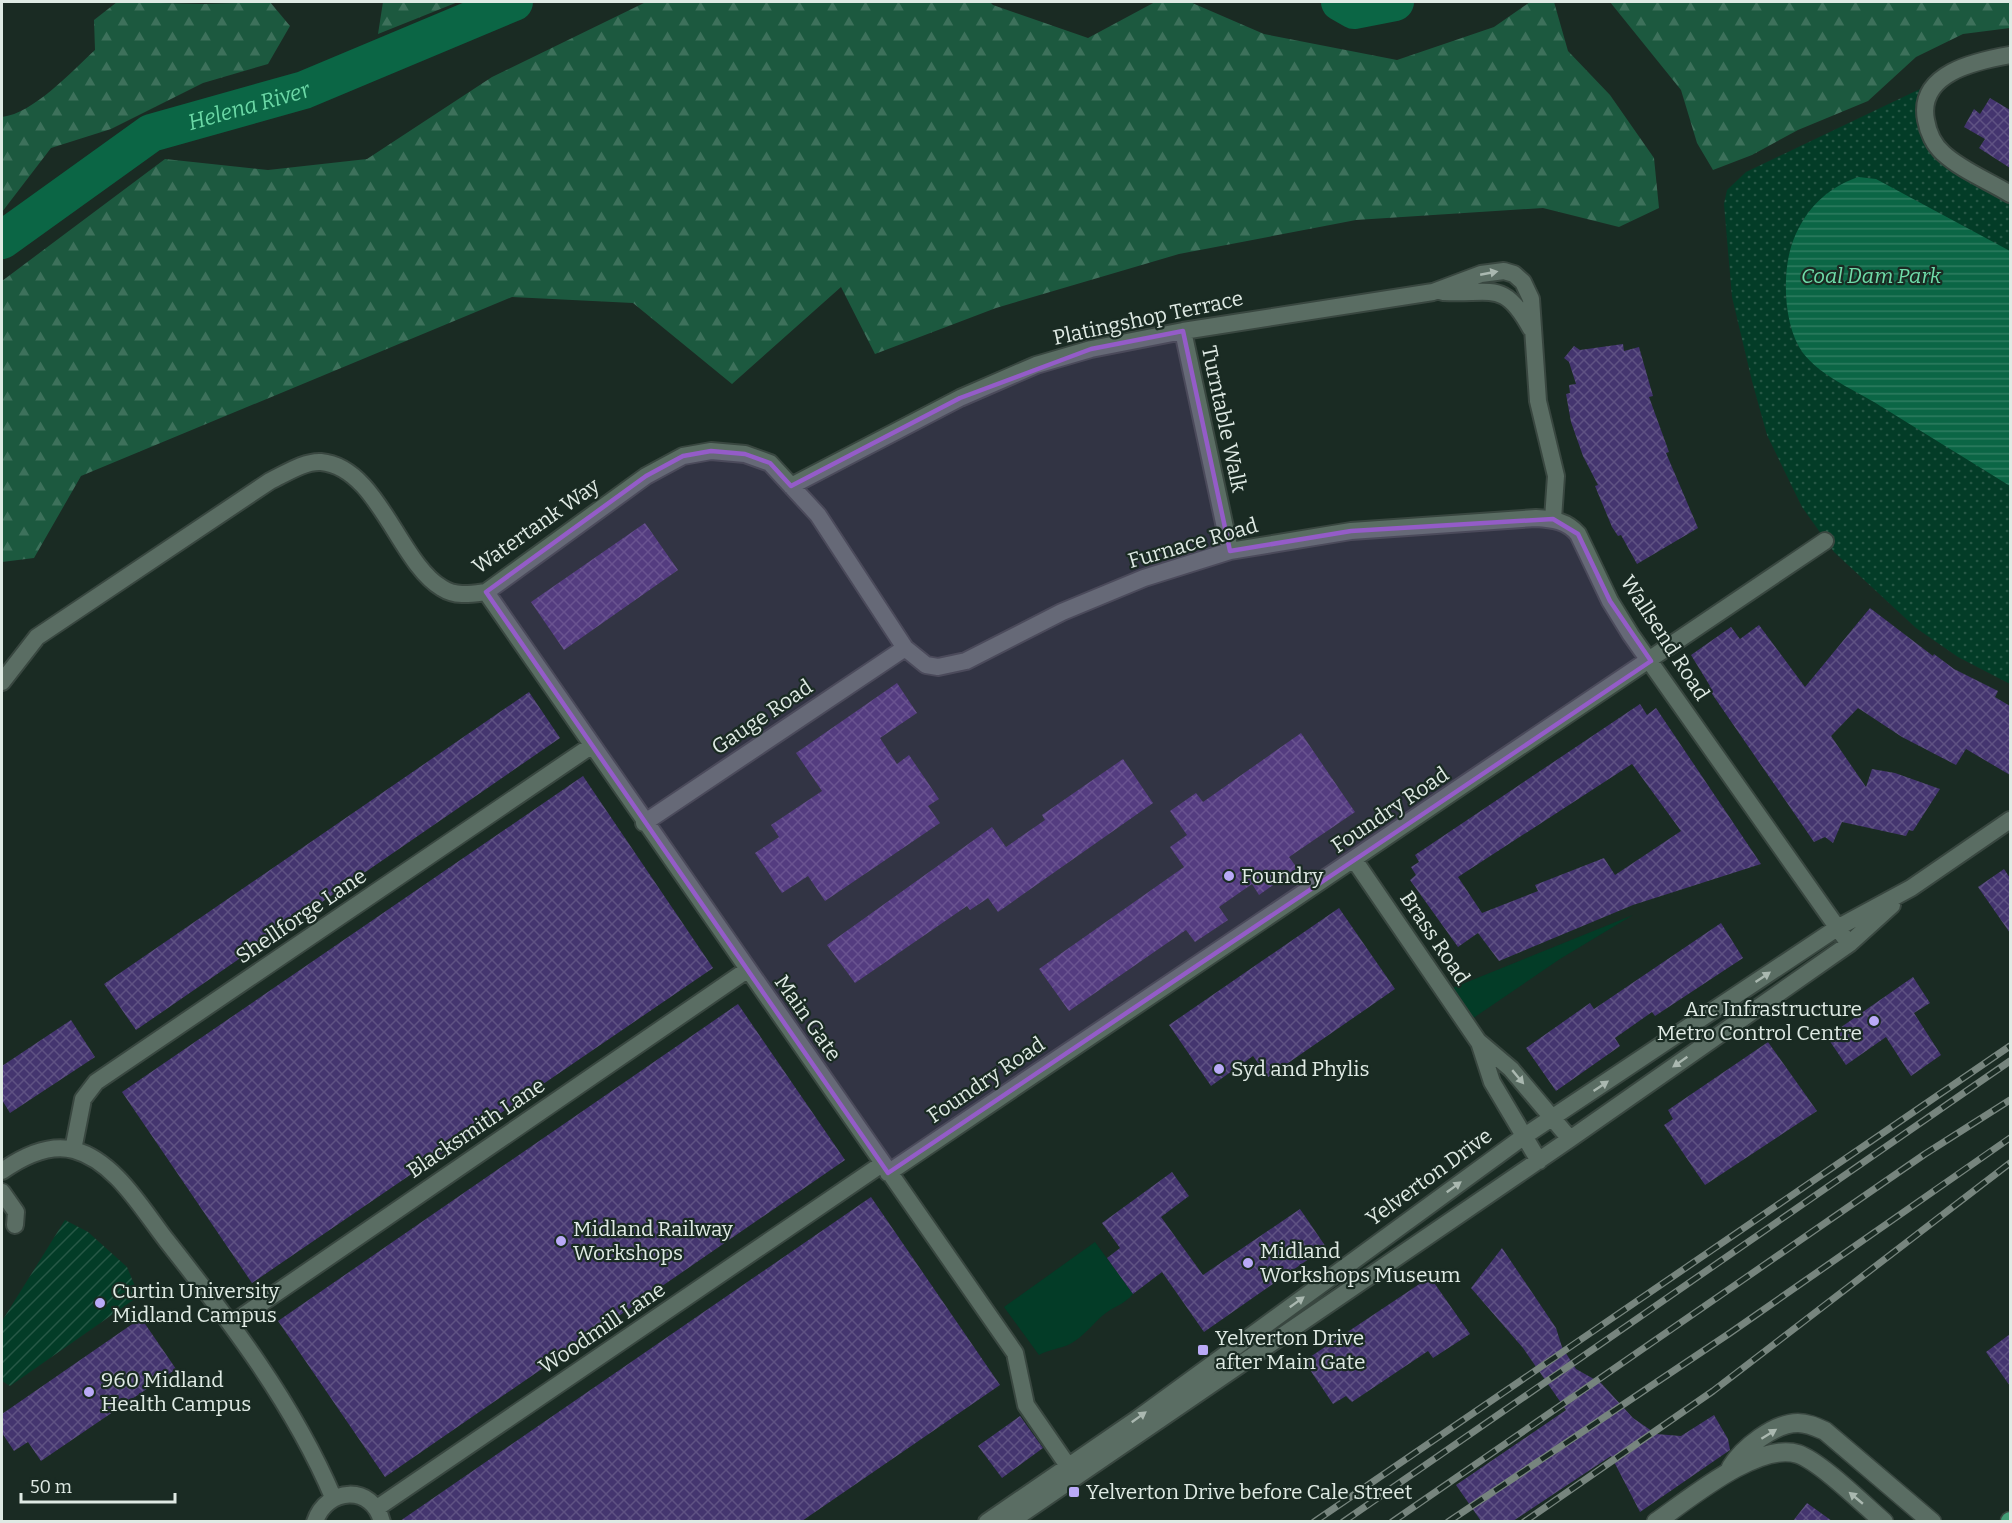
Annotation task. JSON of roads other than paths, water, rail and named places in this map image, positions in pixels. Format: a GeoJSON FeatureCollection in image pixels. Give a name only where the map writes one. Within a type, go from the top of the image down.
{"type":"FeatureCollection","features":[{"type":"Feature","properties":{"kind":"street"},"geometry":{"type":"LineString","coordinates":[[2010,55],[1972,62],[1956,69],[1941,79],[1925,105],[1929,132],[1942,153],[2010,194]]}},
{"type":"Feature","properties":{"kind":"street"},"geometry":{"type":"LineString","coordinates":[[1433,292],[1494,271],[1514,274],[1529,290],[1538,401],[1556,476],[1552,519]]}},
{"type":"Feature","properties":{"kind":"street"},"geometry":{"type":"LineString","coordinates":[[1433,292],[1498,292],[1516,304],[1531,330]]}},
{"type":"Feature","properties":{"kind":"street","name":"Platingshop Terrace"},"geometry":{"type":"LineString","coordinates":[[791,486],[960,398],[1036,365],[1091,349],[1183,331],[1433,292]]}},
{"type":"Feature","properties":{"kind":"street","name":"Turntable Walk"},"geometry":{"type":"LineString","coordinates":[[1183,331],[1230,551]]}},
{"type":"Feature","properties":{"kind":"street","name":"Watertank Way"},"geometry":{"type":"LineString","coordinates":[[2,682],[38,637],[270,481],[298,467],[321,462],[343,470],[362,484],[425,572],[441,588],[461,595],[486,592],[646,476],[683,456],[711,451],[745,454],[770,463],[818,515],[905,648]]}},
{"type":"Feature","properties":{"kind":"street","name":"Furnace Road"},"geometry":{"type":"LineString","coordinates":[[905,648],[926,665],[953,666],[1062,612],[1144,578],[1230,551],[1351,531],[1536,518],[1552,519]]}},
{"type":"Feature","properties":{"kind":"street","name":"Wallsend Road"},"geometry":{"type":"LineString","coordinates":[[1552,519],[1573,528],[1578,534],[1610,601],[1849,944]]}},
{"type":"Feature","properties":{"kind":"street","name":"Foundry Road"},"geometry":{"type":"LineString","coordinates":[[885,1169],[1305,890],[1355,861],[1825,541]]}},
{"type":"Feature","properties":{"kind":"street","name":"Main Gate"},"geometry":{"type":"LineString","coordinates":[[486,592],[644,823],[1015,1353],[1026,1405],[1072,1472]]}},
{"type":"Feature","properties":{"kind":"street","name":"Gauge Road"},"geometry":{"type":"LineString","coordinates":[[644,823],[905,648]]}},
{"type":"Feature","properties":{"kind":"street","name":"Shellforge Lane"},"geometry":{"type":"LineString","coordinates":[[73,1150],[83,1099],[96,1082],[591,746]]}},
{"type":"Feature","properties":{"kind":"street","name":"Yelverton Drive"},"geometry":{"type":"LineString","coordinates":[[1010,1521],[1072,1472],[1523,1137],[1837,928],[1911,888],[2010,820]]}},
{"type":"Feature","properties":{"kind":"street","name":"Brass Road"},"geometry":{"type":"LineString","coordinates":[[1355,861],[1478,1041],[1492,1082],[1539,1161]]}},
{"type":"Feature","properties":{"kind":"street","name":"Yelverton Drive"},"geometry":{"type":"LineString","coordinates":[[987,1521],[1072,1472],[1539,1161],[1849,944],[1911,888]]}},
{"type":"Feature","properties":{"kind":"street","name":"Blacksmith Lane"},"geometry":{"type":"LineString","coordinates":[[231,1324],[747,970]]}},
{"type":"Feature","properties":{"kind":"street","name":"Brass Road"},"geometry":{"type":"LineString","coordinates":[[1478,1041],[1511,1068],[1570,1139]]}},
{"type":"Feature","properties":{"kind":"street"},"geometry":{"type":"LineString","coordinates":[[2,1171],[17,1160],[44,1149],[73,1150],[95,1160],[119,1180],[231,1324],[292,1416],[333,1497]]}},
{"type":"Feature","properties":{"kind":"street","name":"Woodmill Lane"},"geometry":{"type":"LineString","coordinates":[[380,1515],[885,1169]]}},
{"type":"Feature","properties":{"kind":"street"},"geometry":{"type":"LineString","coordinates":[[2,1192],[16,1212],[15,1226]]}},
{"type":"Feature","properties":{"kind":"street"},"geometry":{"type":"LineString","coordinates":[[1727,1474],[1738,1456],[1781,1426],[1804,1423],[1825,1431],[1932,1521]]}},
{"type":"Feature","properties":{"kind":"street"},"geometry":{"type":"LineString","coordinates":[[1656,1521],[1727,1474],[1774,1453],[1790,1452],[1804,1456],[1884,1521]]}},
{"type":"Feature","properties":{"kind":"street"},"geometry":{"type":"LineString","coordinates":[[315,1521],[324,1504],[333,1497],[353,1494],[362,1496],[380,1515]]}},
{"type":"Feature","properties":{"kind":"waterway","name":"Helena River"},"geometry":{"type":"LineString","coordinates":[[2,240],[151,133],[304,90],[514,2]]}},
{"type":"Feature","properties":{"kind":"waterway","name":"Helena River"},"geometry":{"type":"LineString","coordinates":[[1340,2],[1354,10],[1395,2]]}},
{"type":"Feature","properties":{"kind":"railway"},"geometry":{"type":"LineString","coordinates":[[1314,1522],[2010,1046]]}},
{"type":"Feature","properties":{"kind":"railway"},"geometry":{"type":"LineString","coordinates":[[1343,1522],[2010,1061]]}},
{"type":"Feature","properties":{"kind":"railway"},"geometry":{"type":"LineString","coordinates":[[1392,1522],[1925,1154],[2010,1100]]}},
{"type":"Feature","properties":{"kind":"railway"},"geometry":{"type":"LineString","coordinates":[[1448,1522],[1730,1333],[2010,1138]]}},
{"type":"Feature","properties":{"kind":"railway"},"geometry":{"type":"LineString","coordinates":[[1524,1522],[1713,1391],[2010,1163]]}},
{"type":"Feature","properties":{"kind":"place","name":"Foundry"},"geometry":{"type":"Point","coordinates":[1229,876]}},
{"type":"Feature","properties":{"kind":"place","name":"Arc Infrastructure Metro Control Centre"},"geometry":{"type":"Point","coordinates":[1874,1021]}},
{"type":"Feature","properties":{"kind":"place","name":"Syd and Phylis"},"geometry":{"type":"Point","coordinates":[1219,1069]}},
{"type":"Feature","properties":{"kind":"place","name":"Midland Railway Workshops"},"geometry":{"type":"Point","coordinates":[561,1241]}},
{"type":"Feature","properties":{"kind":"place","name":"Midland Workshops Museum"},"geometry":{"type":"Point","coordinates":[1248,1263]}},
{"type":"Feature","properties":{"kind":"place","name":"Curtin University Midland Campus"},"geometry":{"type":"Point","coordinates":[100,1303]}},
{"type":"Feature","properties":{"kind":"place","name":"Yelverton Drive after Main Gate"},"geometry":{"type":"Point","coordinates":[1203,1350]}},
{"type":"Feature","properties":{"kind":"place","name":"960 Midland Health Campus"},"geometry":{"type":"Point","coordinates":[89,1392]}},
{"type":"Feature","properties":{"kind":"place","name":"Yelverton Drive before Cale Street"},"geometry":{"type":"Point","coordinates":[1074,1492]}},
{"type":"Feature","properties":{"kind":"park label","name":"Coal Dam Park"},"geometry":{"type":"Point","coordinates":[1871,276]}}]}
